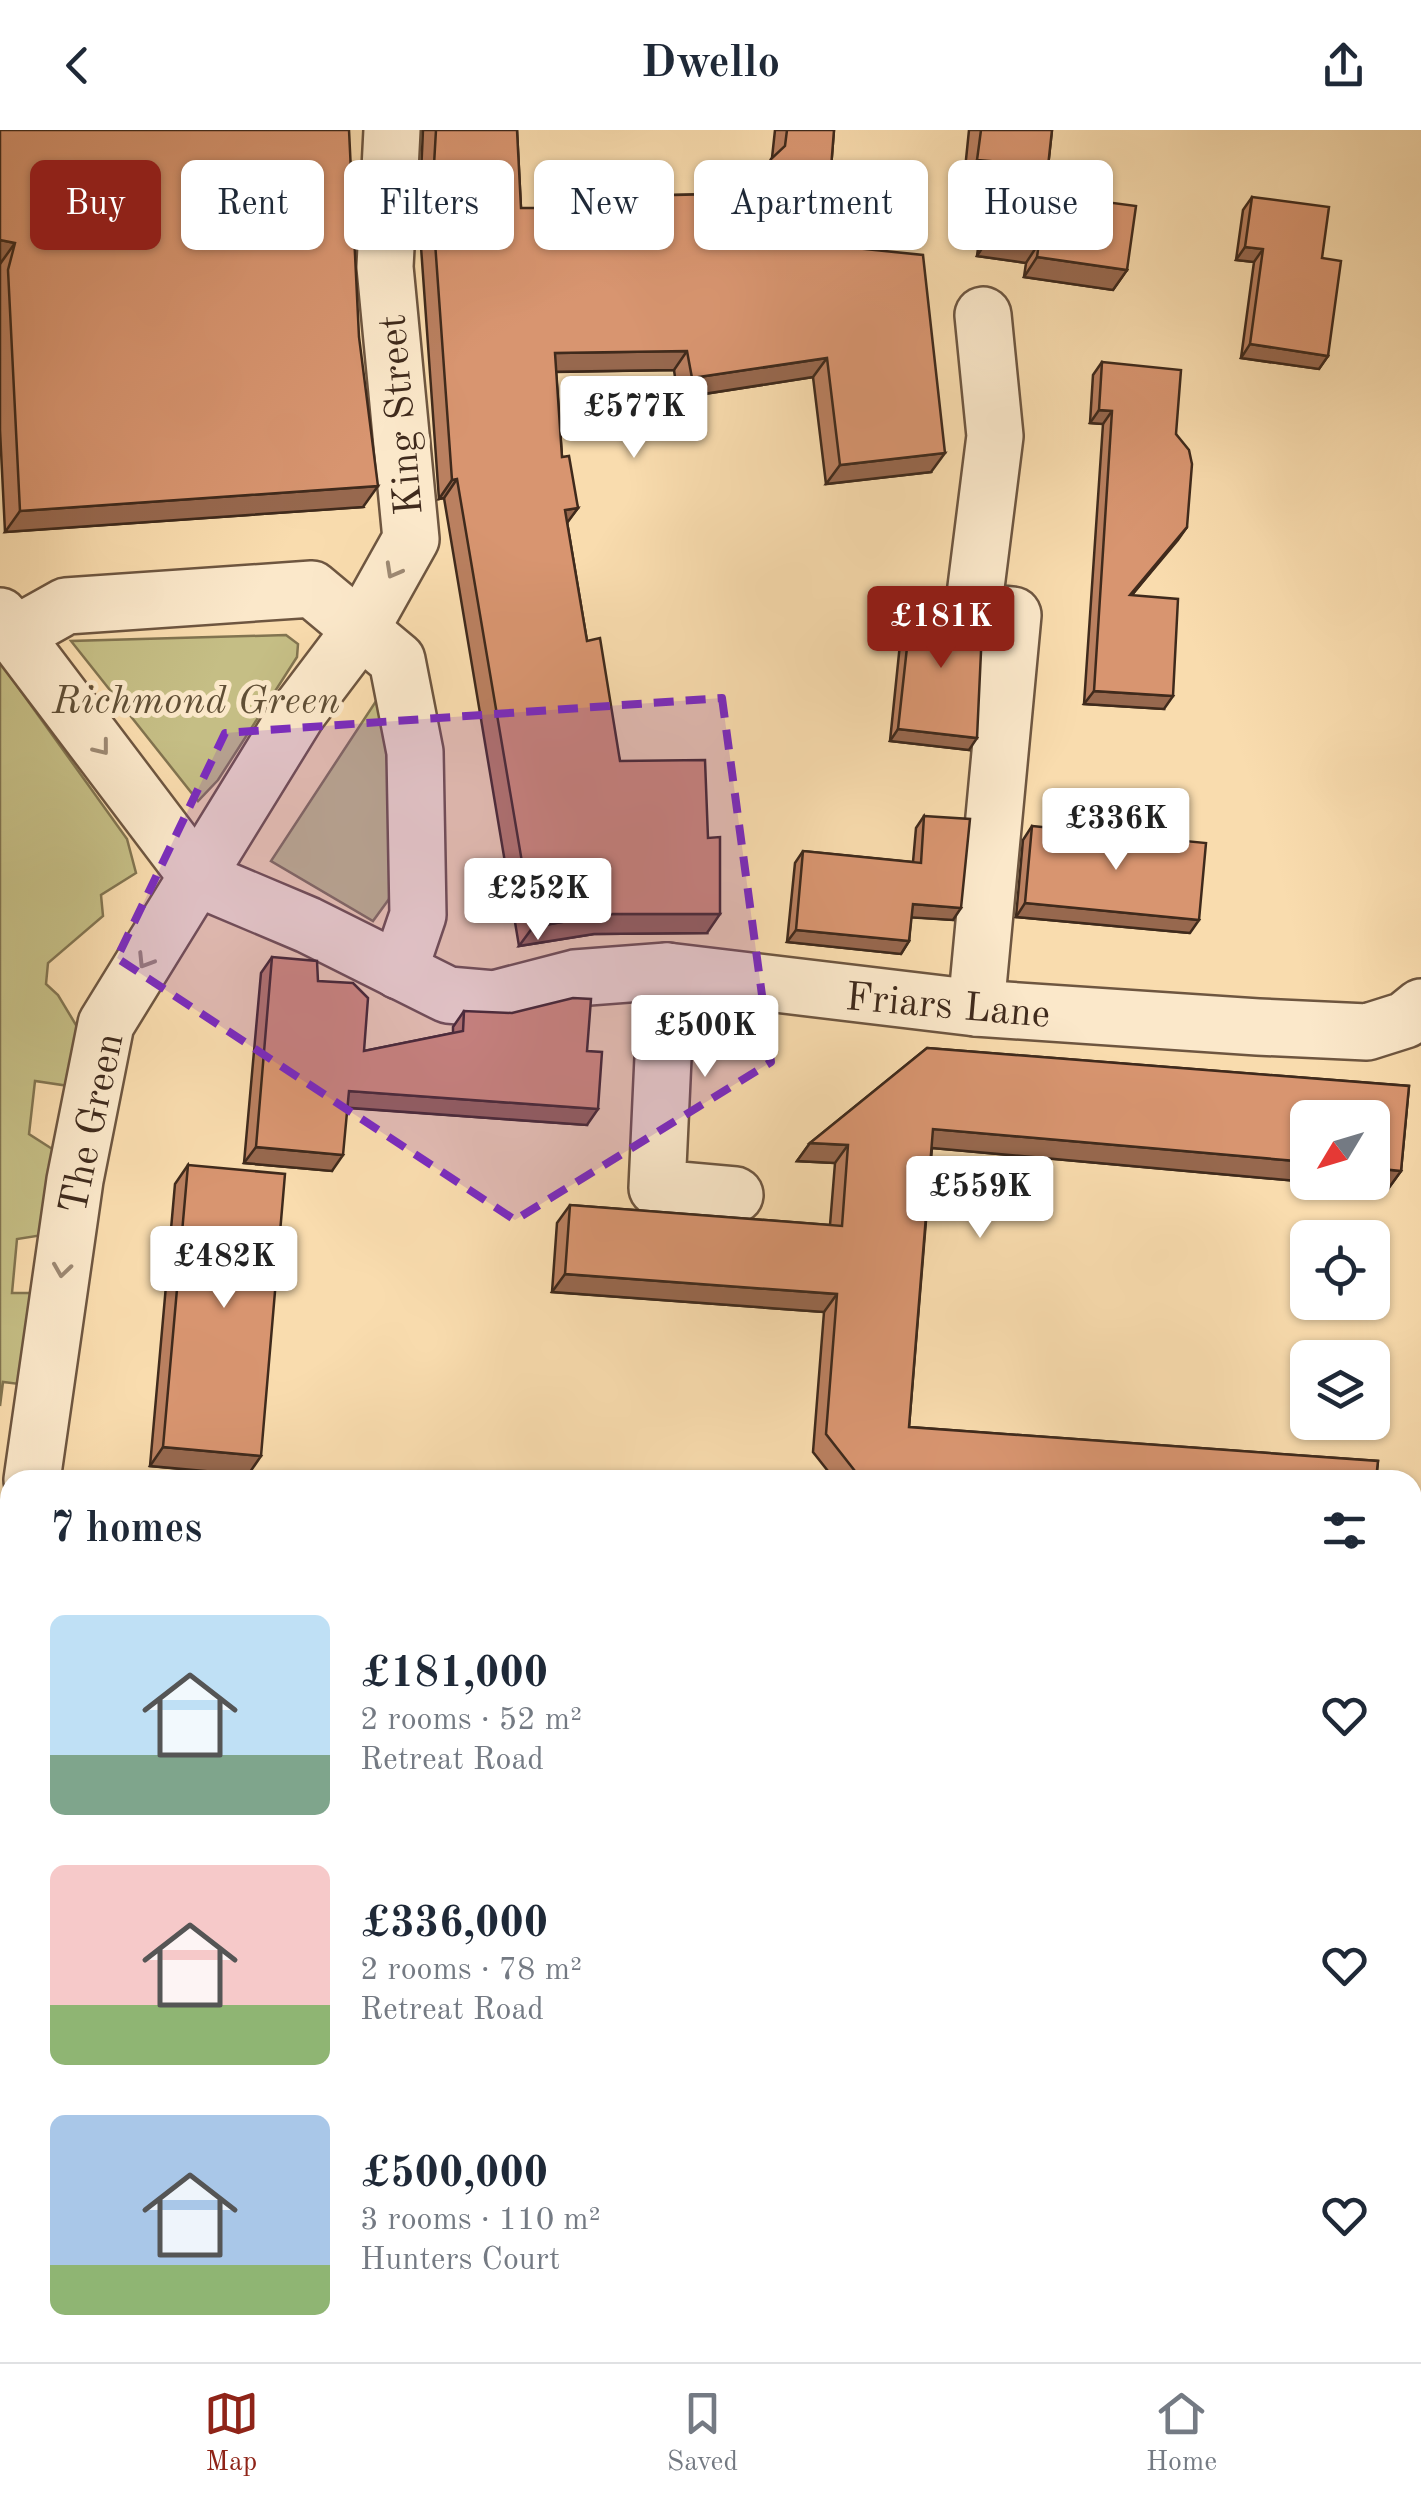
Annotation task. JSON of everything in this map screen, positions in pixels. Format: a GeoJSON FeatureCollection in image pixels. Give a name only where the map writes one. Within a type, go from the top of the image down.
{"type":"FeatureCollection","features":[{"type":"Feature","properties":{"kind":"street","name":"King Street"},"geometry":{"type":"LineString","coordinates":[[199,879],[297,714],[359,632],[411,539],[385,268],[392,130]]}},
{"type":"Feature","properties":{"kind":"street"},"geometry":{"type":"LineString","coordinates":[[976,1008],[1013,616],[973,611],[995,436],[983,315]]}},
{"type":"Feature","properties":{"kind":"street"},"geometry":{"type":"LineString","coordinates":[[199,879],[7,625],[66,606],[312,589],[397,660],[415,752],[418,915],[399,971]]}},
{"type":"Feature","properties":{"kind":"street","name":"Friars Lane"},"geometry":{"type":"LineString","coordinates":[[199,879],[448,995],[494,999],[574,978],[667,971],[976,1008],[1366,1032],[1405,1020],[1421,1007]]}},
{"type":"Feature","properties":{"kind":"street","name":"The Green"},"geometry":{"type":"LineString","coordinates":[[33,1470],[75,1180],[106,1024],[199,879]]}},
{"type":"Feature","properties":{"kind":"street"},"geometry":{"type":"LineString","coordinates":[[667,971],[657,1188],[735,1196]]}},
{"type":"Feature","properties":{"kind":"highlighted area"},"geometry":{"type":"Polygon","coordinates":[[[722,698],[771,1062],[515,1220],[117,958],[225,733],[722,698]]]}},
{"type":"Feature","properties":{"kind":"green space","name":"Richmond Green"},"geometry":{"type":"Polygon","coordinates":[[[286,635],[298,644],[297,657],[218,780],[198,801],[71,641],[286,635]]]}},
{"type":"Feature","properties":{"kind":"green space","name":"Richmond Green"},"geometry":{"type":"Polygon","coordinates":[[[0,662],[127,839],[136,873],[101,895],[103,916],[48,963],[46,984],[58,995],[85,1040],[69,1086],[35,1081],[29,1134],[57,1152],[43,1235],[17,1239],[12,1293],[30,1293],[35,1338],[19,1384],[3,1382],[0,1406],[0,662]]]}},
{"type":"Feature","properties":{"kind":"green space","name":"Richmond Green"},"geometry":{"type":"Polygon","coordinates":[[[382,692],[394,862],[389,899],[373,921],[271,861],[382,692]]]}},
{"type":"Feature","properties":{"kind":"building"},"geometry":{"type":"Polygon","coordinates":[[[0,130],[349,130],[350,160],[344,160],[344,250],[355,250],[359,337],[378,486],[20,511],[8,270],[15,243],[0,240],[0,130]]]}},
{"type":"Feature","properties":{"kind":"building"},"geometry":{"type":"Polygon","coordinates":[[[436,130],[517,130],[521,208],[534,208],[534,250],[674,250],[674,195],[694,195],[694,250],[874,250],[923,255],[945,453],[840,465],[827,358],[692,378],[687,351],[555,353],[562,457],[569,456],[578,508],[565,510],[587,641],[600,638],[620,761],[705,760],[708,838],[720,837],[720,914],[608,914],[533,927],[457,479],[452,480],[436,250],[514,250],[514,160],[434,160],[436,130]]]}},
{"type":"Feature","properties":{"kind":"building"},"geometry":{"type":"Polygon","coordinates":[[[787,130],[834,130],[832,160],[771,160],[785,146],[787,130]]]}},
{"type":"Feature","properties":{"kind":"building"},"geometry":{"type":"Polygon","coordinates":[[[981,130],[1052,130],[1049,160],[977,160],[981,130]]]}},
{"type":"Feature","properties":{"kind":"building"},"geometry":{"type":"Polygon","coordinates":[[[1252,197],[1329,207],[1322,258],[1341,261],[1328,356],[1250,344],[1263,249],[1245,247],[1252,197]]]}},
{"type":"Feature","properties":{"kind":"building"},"geometry":{"type":"Polygon","coordinates":[[[1113,203],[1136,206],[1127,270],[1037,257],[1038,250],[1113,250],[1113,203]]]}},
{"type":"Feature","properties":{"kind":"building"},"geometry":{"type":"Polygon","coordinates":[[[1102,362],[1181,370],[1176,434],[1189,450],[1192,464],[1187,527],[1130,595],[1178,599],[1173,696],[1094,691],[1112,411],[1099,410],[1102,362]]]}},
{"type":"Feature","properties":{"kind":"building"},"geometry":{"type":"Polygon","coordinates":[[[913,593],[950,596],[952,610],[962,624],[982,630],[977,738],[898,729],[913,593]]]}},
{"type":"Feature","properties":{"kind":"building"},"geometry":{"type":"Polygon","coordinates":[[[924,816],[970,819],[961,908],[913,904],[909,941],[796,930],[803,851],[921,863],[924,816]]]}},
{"type":"Feature","properties":{"kind":"building"},"geometry":{"type":"Polygon","coordinates":[[[1032,826],[1206,843],[1199,920],[1025,903],[1032,826]]]}},
{"type":"Feature","properties":{"kind":"building"},"geometry":{"type":"Polygon","coordinates":[[[272,957],[317,961],[318,981],[353,983],[368,998],[364,1051],[463,1031],[464,1011],[512,1013],[573,998],[591,999],[587,1051],[602,1052],[598,1109],[349,1091],[343,1155],[256,1147],[272,957]]]}},
{"type":"Feature","properties":{"kind":"building"},"geometry":{"type":"Polygon","coordinates":[[[927,1048],[1409,1086],[1401,1171],[1390,1170],[1390,1100],[1290,1100],[1290,1160],[933,1129],[909,1427],[1378,1461],[1377,1470],[854,1470],[826,1434],[837,1294],[565,1274],[570,1205],[842,1226],[848,1145],[810,1143],[927,1048]]]}},
{"type":"Feature","properties":{"kind":"building"},"geometry":{"type":"Polygon","coordinates":[[[188,1165],[285,1174],[261,1456],[163,1447],[188,1165]]]}}]}
